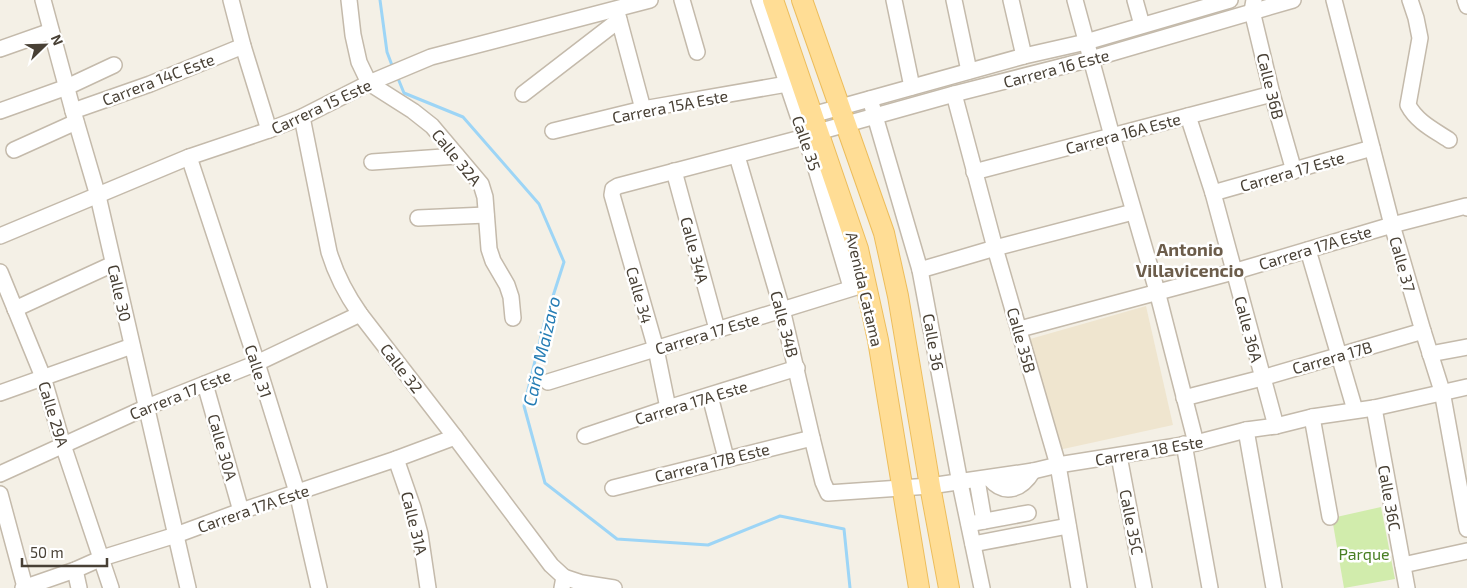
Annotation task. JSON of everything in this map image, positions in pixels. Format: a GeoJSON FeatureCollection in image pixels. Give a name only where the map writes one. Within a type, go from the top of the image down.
{"type":"FeatureCollection","features":[{"type":"Feature","properties":{"kind":"main road","name":"Avenida Catama"},"geometry":{"type":"LineString","coordinates":[[772,0],[812,128],[858,249],[859,286],[878,340],[919,588]]}},
{"type":"Feature","properties":{"kind":"main road","name":"Avenida Catama"},"geometry":{"type":"LineString","coordinates":[[802,0],[884,233],[898,296],[949,588]]}},
{"type":"Feature","properties":{"kind":"street","name":"Calle 30"},"geometry":{"type":"LineString","coordinates":[[43,0],[98,196],[188,588]]}},
{"type":"Feature","properties":{"kind":"street"},"geometry":{"type":"LineString","coordinates":[[231,0],[269,130]]}},
{"type":"Feature","properties":{"kind":"street"},"geometry":{"type":"LineString","coordinates":[[349,0],[357,53],[369,83]]}},
{"type":"Feature","properties":{"kind":"street","name":"Carrera 15 Este"},"geometry":{"type":"LineString","coordinates":[[0,236],[190,157],[302,117],[369,83],[431,58],[618,14],[650,0]]}},
{"type":"Feature","properties":{"kind":"street"},"geometry":{"type":"LineString","coordinates":[[682,0],[697,52]]}},
{"type":"Feature","properties":{"kind":"street","name":"Calle 35"},"geometry":{"type":"LineString","coordinates":[[759,0],[787,84],[812,128]]}},
{"type":"Feature","properties":{"kind":"street"},"geometry":{"type":"LineString","coordinates":[[894,0],[912,86]]}},
{"type":"Feature","properties":{"kind":"street"},"geometry":{"type":"LineString","coordinates":[[954,0],[969,71]]}},
{"type":"Feature","properties":{"kind":"street"},"geometry":{"type":"LineString","coordinates":[[1011,0],[1024,56]]}},
{"type":"Feature","properties":{"kind":"street"},"geometry":{"type":"LineString","coordinates":[[1075,0],[1133,212],[1158,291],[1184,398],[1210,588]]}},
{"type":"Feature","properties":{"kind":"street"},"geometry":{"type":"LineString","coordinates":[[1135,0],[1142,25]]}},
{"type":"Feature","properties":{"kind":"street","name":"Carrera 16 Este"},"geometry":{"type":"LineString","coordinates":[[618,186],[737,156],[844,115],[870,99],[912,86],[1024,56],[1086,42],[1142,25],[1196,5],[1230,0]]}},
{"type":"Feature","properties":{"kind":"street","name":"Carrera 16 Este"},"geometry":{"type":"LineString","coordinates":[[844,115],[876,116],[1091,59],[1253,6],[1293,0]]}},
{"type":"Feature","properties":{"kind":"street","name":"Calle 37"},"geometry":{"type":"LineString","coordinates":[[1334,0],[1392,224],[1422,331],[1442,391],[1467,529]]}},
{"type":"Feature","properties":{"kind":"street"},"geometry":{"type":"LineString","coordinates":[[1410,0],[1420,38],[1408,105],[1413,114],[1422,122],[1450,140]]}},
{"type":"Feature","properties":{"kind":"street"},"geometry":{"type":"LineString","coordinates":[[1466,0],[1467,6]]}},
{"type":"Feature","properties":{"kind":"street","name":"Calle 36B"},"geometry":{"type":"LineString","coordinates":[[1253,6],[1272,94],[1294,171]]}},
{"type":"Feature","properties":{"kind":"street"},"geometry":{"type":"LineString","coordinates":[[523,94],[618,14],[643,110]]}},
{"type":"Feature","properties":{"kind":"street"},"geometry":{"type":"LineString","coordinates":[[0,49],[51,30]]}},
{"type":"Feature","properties":{"kind":"street","name":"Carrera 14C Este"},"geometry":{"type":"LineString","coordinates":[[14,150],[74,116],[243,46]]}},
{"type":"Feature","properties":{"kind":"street"},"geometry":{"type":"LineString","coordinates":[[0,111],[67,87],[114,65]]}},
{"type":"Feature","properties":{"kind":"street","name":"Calle 32A"},"geometry":{"type":"LineString","coordinates":[[369,83],[413,110],[432,126],[481,184],[485,197],[489,250],[507,285],[514,318]]}},
{"type":"Feature","properties":{"kind":"street","name":"Carrera 15A Este"},"geometry":{"type":"LineString","coordinates":[[553,131],[643,110],[787,84]]}},
{"type":"Feature","properties":{"kind":"street","name":"Calle 35B"},"geometry":{"type":"LineString","coordinates":[[954,94],[995,248],[1058,465],[1079,588]]}},
{"type":"Feature","properties":{"kind":"street","name":"Carrera 16A Este"},"geometry":{"type":"LineString","coordinates":[[974,172],[1272,94]]}},
{"type":"Feature","properties":{"kind":"street","name":"Calle 36"},"geometry":{"type":"LineString","coordinates":[[870,99],[920,270],[960,483],[982,588]]}},
{"type":"Feature","properties":{"kind":"street","name":"Calle 36A"},"geometry":{"type":"LineString","coordinates":[[1188,116],[1213,193],[1276,426]]}},
{"type":"Feature","properties":{"kind":"street","name":"Calle 32"},"geometry":{"type":"LineString","coordinates":[[302,117],[333,266],[346,294],[563,583]]}},
{"type":"Feature","properties":{"kind":"street","name":"Carrera 17 Este"},"geometry":{"type":"LineString","coordinates":[[1213,193],[1372,148]]}},
{"type":"Feature","properties":{"kind":"street"},"geometry":{"type":"LineString","coordinates":[[372,162],[457,156]]}},
{"type":"Feature","properties":{"kind":"street","name":"Calle 34B"},"geometry":{"type":"LineString","coordinates":[[737,156],[782,309],[812,438],[823,482],[828,493]]}},
{"type":"Feature","properties":{"kind":"street","name":"Calle 31"},"geometry":{"type":"LineString","coordinates":[[190,157],[297,492],[319,588]]}},
{"type":"Feature","properties":{"kind":"street","name":"Calle 34A"},"geometry":{"type":"LineString","coordinates":[[674,171],[717,329]]}},
{"type":"Feature","properties":{"kind":"street","name":"Calle 34"},"geometry":{"type":"LineString","coordinates":[[618,186],[613,189],[612,195],[656,349],[668,408]]}},
{"type":"Feature","properties":{"kind":"street","name":"Carrera 17A Este"},"geometry":{"type":"LineString","coordinates":[[1020,329],[1233,272],[1392,224],[1467,207]]}},
{"type":"Feature","properties":{"kind":"street"},"geometry":{"type":"LineString","coordinates":[[920,270],[995,248],[1133,212]]}},
{"type":"Feature","properties":{"kind":"street"},"geometry":{"type":"LineString","coordinates":[[418,218],[486,215]]}},
{"type":"Feature","properties":{"kind":"street"},"geometry":{"type":"LineString","coordinates":[[1308,250],[1355,410]]}},
{"type":"Feature","properties":{"kind":"street"},"geometry":{"type":"LineString","coordinates":[[15,309],[113,264]]}},
{"type":"Feature","properties":{"kind":"street","name":"Calle 29A"},"geometry":{"type":"LineString","coordinates":[[0,272],[43,377],[63,445],[112,588]]}},
{"type":"Feature","properties":{"kind":"street","name":"Carrera 17 Este"},"geometry":{"type":"LineString","coordinates":[[548,382],[859,286]]}},
{"type":"Feature","properties":{"kind":"street","name":"Carrera 17 Este"},"geometry":{"type":"LineString","coordinates":[[0,474],[147,407],[257,363],[360,314]]}},
{"type":"Feature","properties":{"kind":"street","name":"Carrera 17B"},"geometry":{"type":"LineString","coordinates":[[1184,398],[1262,378],[1422,331]]}},
{"type":"Feature","properties":{"kind":"street"},"geometry":{"type":"LineString","coordinates":[[0,393],[132,346]]}},
{"type":"Feature","properties":{"kind":"street"},"geometry":{"type":"LineString","coordinates":[[1430,354],[1467,347]]}},
{"type":"Feature","properties":{"kind":"street","name":"Carrera 17A Este"},"geometry":{"type":"LineString","coordinates":[[585,436],[797,368]]}},
{"type":"Feature","properties":{"kind":"street","name":"Calle 30A"},"geometry":{"type":"LineString","coordinates":[[205,384],[242,511]]}},
{"type":"Feature","properties":{"kind":"street","name":"Carrera 18 Este"},"geometry":{"type":"LineString","coordinates":[[828,493],[960,483],[1033,471],[1058,465],[1190,443],[1312,417],[1374,408],[1442,391],[1467,387]]}},
{"type":"Feature","properties":{"kind":"street"},"geometry":{"type":"LineString","coordinates":[[710,396],[726,458]]}},
{"type":"Feature","properties":{"kind":"street","name":"Calle 36C"},"geometry":{"type":"LineString","coordinates":[[1374,408],[1407,588]]}},
{"type":"Feature","properties":{"kind":"street"},"geometry":{"type":"LineString","coordinates":[[1312,417],[1330,517]]}},
{"type":"Feature","properties":{"kind":"street"},"geometry":{"type":"LineString","coordinates":[[1246,430],[1274,588]]}},
{"type":"Feature","properties":{"kind":"street","name":"Carrera 17A Este"},"geometry":{"type":"LineString","coordinates":[[24,588],[75,570],[102,558],[176,535],[455,437]]}},
{"type":"Feature","properties":{"kind":"street","name":"Carrera 17B Este"},"geometry":{"type":"LineString","coordinates":[[613,488],[726,458],[812,438]]}},
{"type":"Feature","properties":{"kind":"street","name":"Calle 35C"},"geometry":{"type":"LineString","coordinates":[[1119,456],[1144,588]]}},
{"type":"Feature","properties":{"kind":"street","name":"Calle 31A"},"geometry":{"type":"LineString","coordinates":[[396,459],[415,517],[428,588]]}},
{"type":"Feature","properties":{"kind":"street"},"geometry":{"type":"LineString","coordinates":[[983,479],[984,521]]}},
{"type":"Feature","properties":{"kind":"street"},"geometry":{"type":"LineString","coordinates":[[0,494],[24,588]]}},
{"type":"Feature","properties":{"kind":"street"},"geometry":{"type":"LineString","coordinates":[[969,524],[1028,513]]}},
{"type":"Feature","properties":{"kind":"street"},"geometry":{"type":"LineString","coordinates":[[973,544],[1068,526]]}},
{"type":"Feature","properties":{"kind":"street"},"geometry":{"type":"LineString","coordinates":[[1402,565],[1467,551]]}},
{"type":"Feature","properties":{"kind":"street"},"geometry":{"type":"LineString","coordinates":[[75,570],[78,588]]}},
{"type":"Feature","properties":{"kind":"street"},"geometry":{"type":"LineString","coordinates":[[563,583],[582,583],[614,588]]}},
{"type":"Feature","properties":{"kind":"shaded area"},"geometry":{"type":"Polygon","coordinates":[[[1146,306],[1173,425],[1054,451],[1023,341],[1146,306]]]}},
{"type":"Feature","properties":{"kind":"green space","name":"Parque"},"geometry":{"type":"Polygon","coordinates":[[[1381,507],[1395,579],[1344,588],[1332,518],[1381,507]]]}},
{"type":"Feature","properties":{"kind":"waterway","name":"Caño Maizaro"},"geometry":{"type":"LineString","coordinates":[[380,0],[387,52],[393,68]]}},
{"type":"Feature","properties":{"kind":"waterway","name":"Caño Maizaro"},"geometry":{"type":"LineString","coordinates":[[397,76],[404,93],[463,117],[539,204],[564,262],[544,324],[524,406],[545,483],[617,539],[708,545],[780,516],[844,529],[850,588]]}},
{"type":"Feature","properties":{"kind":"district","name":"Antonio Villavicencio"},"geometry":{"type":"Point","coordinates":[1190,259]}}]}
